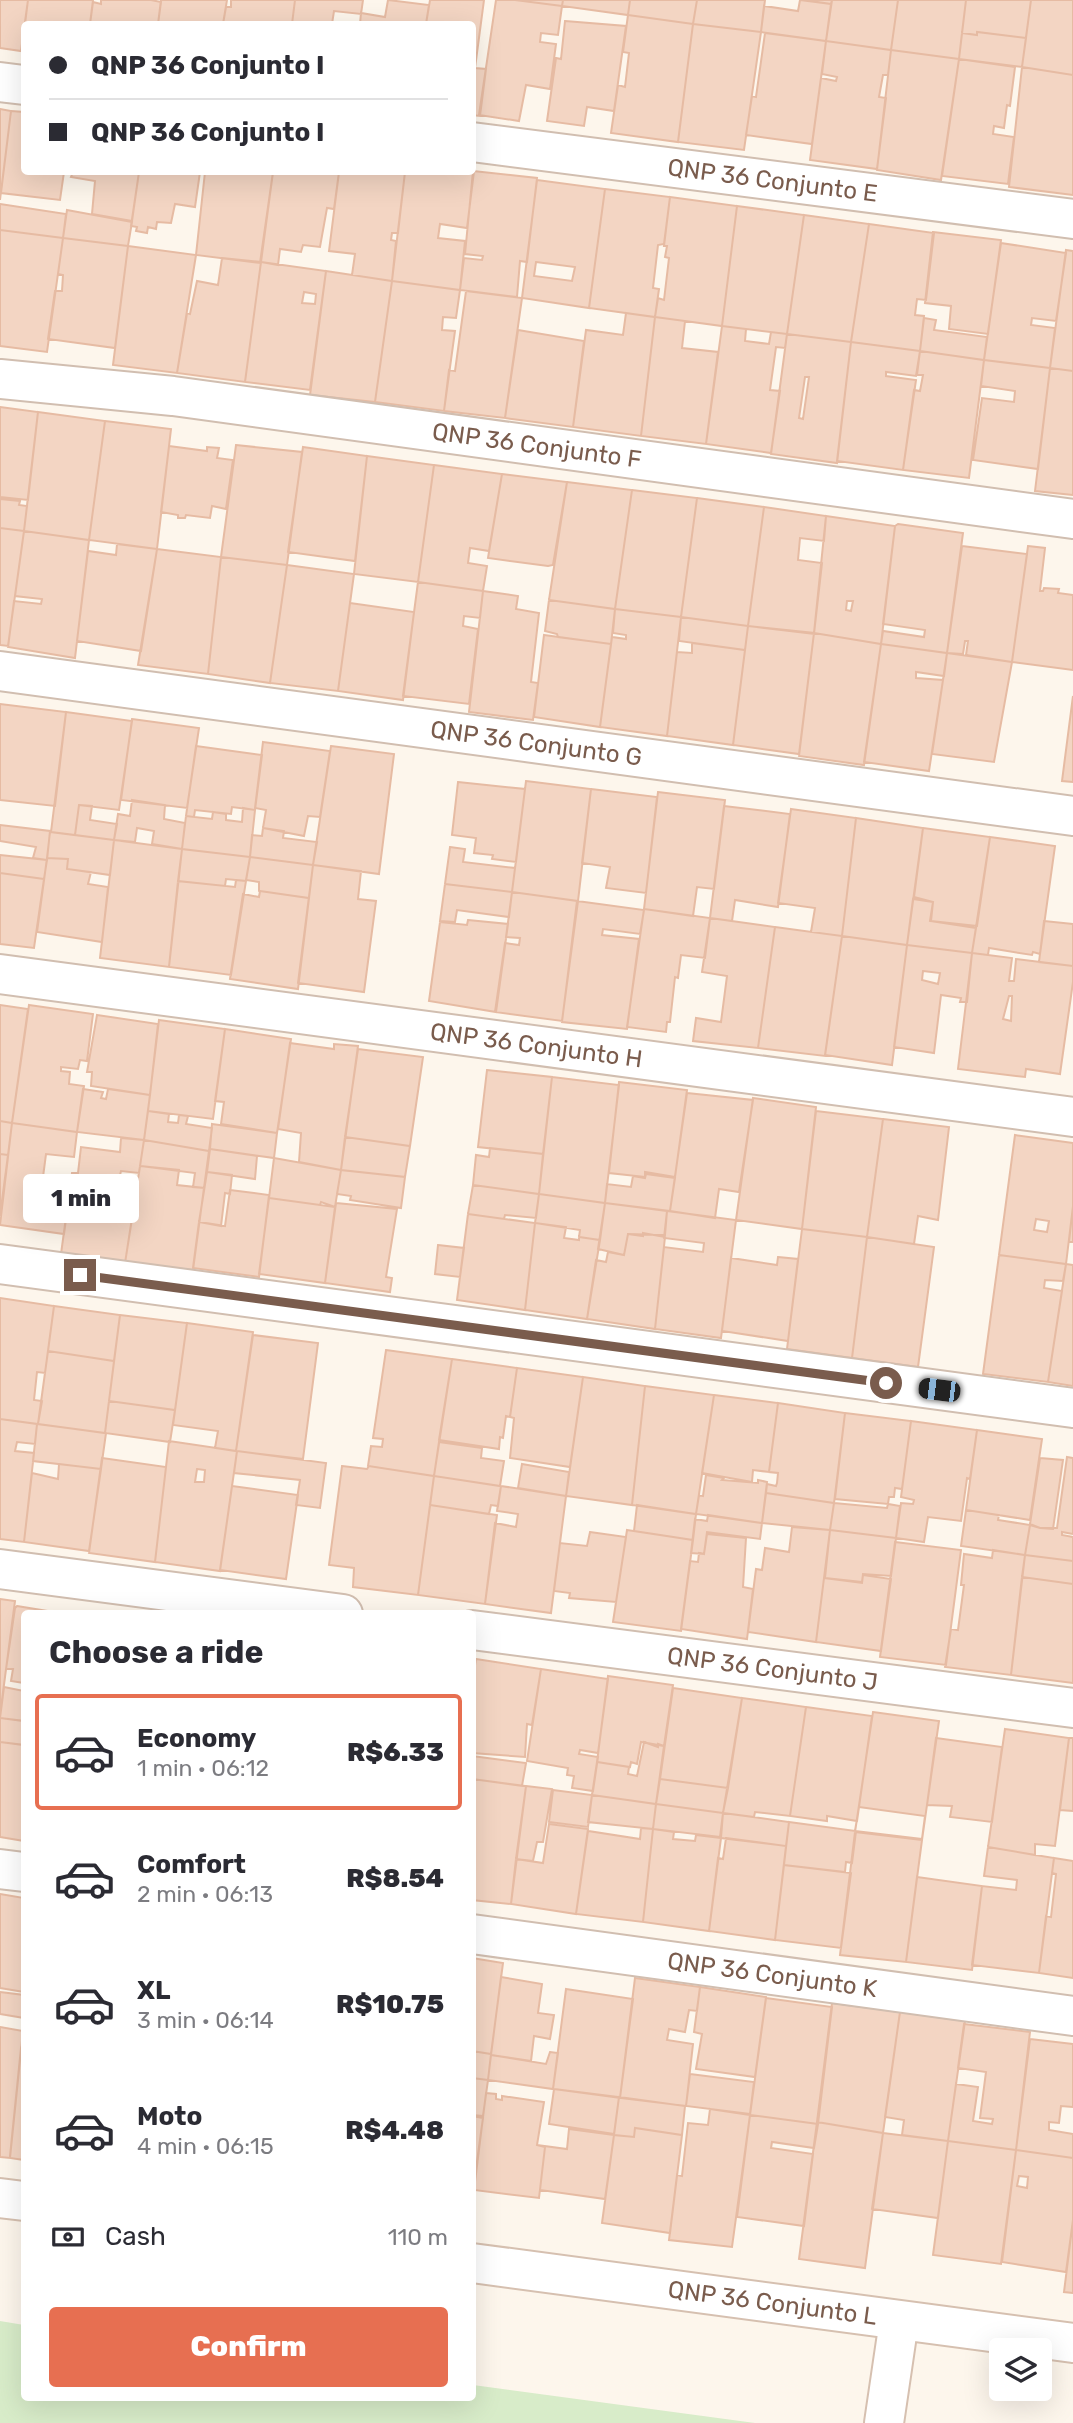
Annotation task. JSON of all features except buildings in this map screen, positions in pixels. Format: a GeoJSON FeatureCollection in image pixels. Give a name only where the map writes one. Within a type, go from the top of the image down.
{"type":"FeatureCollection","features":[{"type":"Feature","properties":{"kind":"street"},"geometry":{"type":"LineString","coordinates":[[0,82],[21,85]]}},
{"type":"Feature","properties":{"kind":"street","name":"QNP 36 Conjunto E"},"geometry":{"type":"LineString","coordinates":[[476,143],[1073,219]]}},
{"type":"Feature","properties":{"kind":"street","name":"QNP 36 Conjunto F"},"geometry":{"type":"LineString","coordinates":[[0,379],[173,396],[1073,519]]}},
{"type":"Feature","properties":{"kind":"street","name":"QNP 36 Conjunto G"},"geometry":{"type":"LineString","coordinates":[[0,671],[1073,816]]}},
{"type":"Feature","properties":{"kind":"street","name":"QNP 36 Conjunto H"},"geometry":{"type":"LineString","coordinates":[[0,974],[1073,1117]]}},
{"type":"Feature","properties":{"kind":"street"},"geometry":{"type":"LineString","coordinates":[[0,1264],[1073,1408]]}},
{"type":"Feature","properties":{"kind":"street"},"geometry":{"type":"LineString","coordinates":[[0,1569],[313,1610]]}},
{"type":"Feature","properties":{"kind":"street","name":"QNP 36 Conjunto J"},"geometry":{"type":"LineString","coordinates":[[476,1631],[1073,1708]]}},
{"type":"Feature","properties":{"kind":"street"},"geometry":{"type":"LineString","coordinates":[[0,1869],[21,1872]]}},
{"type":"Feature","properties":{"kind":"street","name":"QNP 36 Conjunto K"},"geometry":{"type":"LineString","coordinates":[[476,1935],[1073,2016]]}},
{"type":"Feature","properties":{"kind":"street"},"geometry":{"type":"LineString","coordinates":[[0,2198],[21,2201]]}},
{"type":"Feature","properties":{"kind":"street","name":"QNP 36 Conjunto L"},"geometry":{"type":"LineString","coordinates":[[476,2264],[1073,2343]]}},
{"type":"Feature","properties":{"kind":"street"},"geometry":{"type":"LineString","coordinates":[[884,2423],[899,2321]]}},
{"type":"Feature","properties":{"kind":"green space"},"geometry":{"type":"Polygon","coordinates":[[[0,2321],[21,2324],[21,2401],[476,2401],[476,2385],[755,2423],[0,2423],[0,2321]]]}},
{"type":"Feature","properties":{"kind":"route"},"geometry":{"type":"LineString","coordinates":[[80,1275],[886,1383]]}}]}
